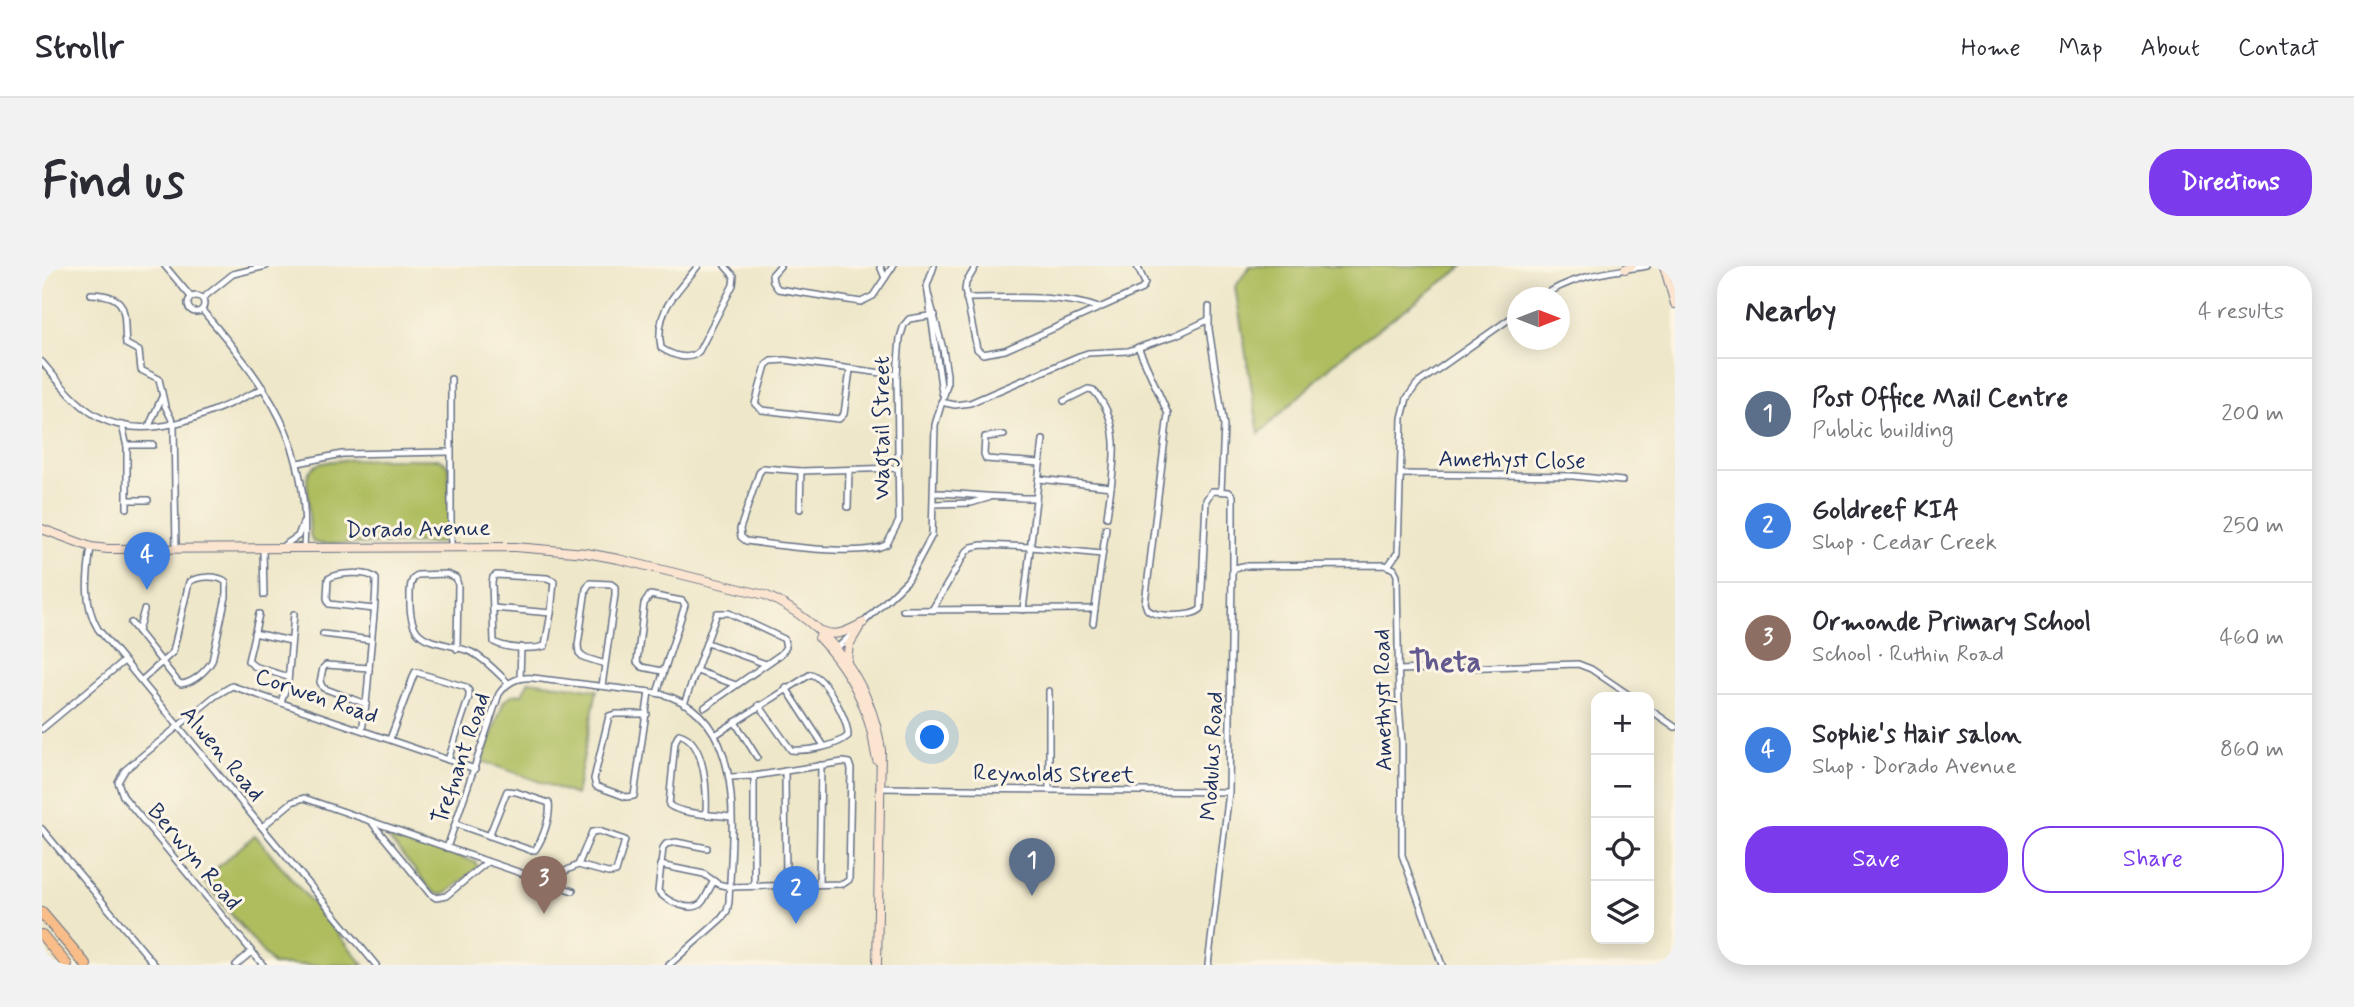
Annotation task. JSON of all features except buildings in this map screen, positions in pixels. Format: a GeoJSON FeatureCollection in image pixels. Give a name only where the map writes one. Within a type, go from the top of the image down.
{"type":"FeatureCollection","features":[{"type":"Feature","properties":{"kind":"highway"},"geometry":{"type":"LineString","coordinates":[[42,913],[86,965]]}},
{"type":"Feature","properties":{"kind":"highway"},"geometry":{"type":"LineString","coordinates":[[42,934],[67,965]]}},
{"type":"Feature","properties":{"kind":"street"},"geometry":{"type":"LineString","coordinates":[[165,266],[191,297]]}},
{"type":"Feature","properties":{"kind":"street"},"geometry":{"type":"LineString","coordinates":[[203,298],[233,274],[265,266]]}},
{"type":"Feature","properties":{"kind":"street"},"geometry":{"type":"LineString","coordinates":[[698,266],[666,305],[663,314],[660,347],[683,357],[695,356],[699,351],[733,285],[734,276],[725,266]]}},
{"type":"Feature","properties":{"kind":"street"},"geometry":{"type":"LineString","coordinates":[[780,266],[772,277],[774,284],[781,290],[865,302],[871,298],[893,266]]}},
{"type":"Feature","properties":{"kind":"street"},"geometry":{"type":"LineString","coordinates":[[880,266],[885,278]]}},
{"type":"Feature","properties":{"kind":"street"},"geometry":{"type":"LineString","coordinates":[[834,650],[902,587],[916,567],[932,535],[936,425],[943,394],[927,282],[934,266]]}},
{"type":"Feature","properties":{"kind":"street"},"geometry":{"type":"LineString","coordinates":[[976,266],[966,283],[966,298],[976,346],[978,352],[983,354],[1005,350],[1142,289],[1144,280],[1137,266]]}},
{"type":"Feature","properties":{"kind":"street"},"geometry":{"type":"LineString","coordinates":[[1558,287],[1570,280],[1647,266]]}},
{"type":"Feature","properties":{"kind":"street"},"geometry":{"type":"LineString","coordinates":[[1664,266],[1675,304]]}},
{"type":"Feature","properties":{"kind":"street"},"geometry":{"type":"LineString","coordinates":[[91,294],[111,295],[118,300],[125,313],[126,344],[139,351],[141,370],[159,379],[162,397],[174,424],[176,549]]}},
{"type":"Feature","properties":{"kind":"street"},"geometry":{"type":"LineString","coordinates":[[198,295],[203,298],[205,303],[202,310],[191,310],[188,305],[191,297],[198,295]]}},
{"type":"Feature","properties":{"kind":"street"},"geometry":{"type":"LineString","coordinates":[[966,298],[1060,299],[1099,308]]}},
{"type":"Feature","properties":{"kind":"street"},"geometry":{"type":"LineString","coordinates":[[1138,347],[1168,414],[1145,603],[1151,613],[1195,614],[1201,609],[1206,500],[1212,491],[1221,491],[1224,426],[1208,320],[1209,307]]}},
{"type":"Feature","properties":{"kind":"street"},"geometry":{"type":"LineString","coordinates":[[202,310],[243,358],[264,388],[286,429],[298,463],[305,519],[304,548]]}},
{"type":"Feature","properties":{"kind":"street","name":"Wagtail Street"},"geometry":{"type":"LineString","coordinates":[[802,471],[771,467],[762,469],[740,529],[741,538],[806,548],[874,548],[887,544],[898,525],[898,345],[904,325],[913,318],[933,315]]}},
{"type":"Feature","properties":{"kind":"street"},"geometry":{"type":"LineString","coordinates":[[941,402],[955,405],[970,403],[1079,356],[1088,353],[1118,353],[1176,335],[1208,320]]}},
{"type":"Feature","properties":{"kind":"street"},"geometry":{"type":"LineString","coordinates":[[1233,569],[1254,565],[1388,566],[1398,552],[1404,406],[1411,391],[1426,377],[1507,320]]}},
{"type":"Feature","properties":{"kind":"street"},"geometry":{"type":"LineString","coordinates":[[850,370],[844,414],[839,419],[762,410],[755,404],[764,368],[769,362],[785,360],[897,375]]}},
{"type":"Feature","properties":{"kind":"street"},"geometry":{"type":"LineString","coordinates":[[42,362],[88,411],[101,419],[122,425],[149,427],[174,424],[264,388]]}},
{"type":"Feature","properties":{"kind":"street"},"geometry":{"type":"LineString","coordinates":[[451,379],[452,546]]}},
{"type":"Feature","properties":{"kind":"street"},"geometry":{"type":"LineString","coordinates":[[1064,401],[1090,389],[1098,395],[1115,438],[1107,517]]}},
{"type":"Feature","properties":{"kind":"street"},"geometry":{"type":"LineString","coordinates":[[149,427],[162,397]]}},
{"type":"Feature","properties":{"kind":"street"},"geometry":{"type":"LineString","coordinates":[[122,425],[127,445],[127,508]]}},
{"type":"Feature","properties":{"kind":"street"},"geometry":{"type":"LineString","coordinates":[[1004,435],[985,437],[986,459],[1041,463]]}},
{"type":"Feature","properties":{"kind":"street"},"geometry":{"type":"LineString","coordinates":[[1023,610],[1043,440]]}},
{"type":"Feature","properties":{"kind":"street"},"geometry":{"type":"LineString","coordinates":[[127,445],[153,445]]}},
{"type":"Feature","properties":{"kind":"street"},"geometry":{"type":"LineString","coordinates":[[298,463],[342,454],[450,452]]}},
{"type":"Feature","properties":{"kind":"street"},"geometry":{"type":"LineString","coordinates":[[800,509],[802,471],[897,468]]}},
{"type":"Feature","properties":{"kind":"street"},"geometry":{"type":"LineString","coordinates":[[848,507],[849,470]]}},
{"type":"Feature","properties":{"kind":"street","name":"Amethyst Close"},"geometry":{"type":"LineString","coordinates":[[1401,474],[1573,476],[1622,481]]}},
{"type":"Feature","properties":{"kind":"street"},"geometry":{"type":"LineString","coordinates":[[1039,479],[1111,487]]}},
{"type":"Feature","properties":{"kind":"street","name":"Modulus Road"},"geometry":{"type":"LineString","coordinates":[[1208,965],[1229,792],[1234,502],[1229,492],[1221,491]]}},
{"type":"Feature","properties":{"kind":"street"},"geometry":{"type":"LineString","coordinates":[[934,493],[976,494],[988,498]]}},
{"type":"Feature","properties":{"kind":"street"},"geometry":{"type":"LineString","coordinates":[[934,504],[988,498],[1036,498]]}},
{"type":"Feature","properties":{"kind":"street"},"geometry":{"type":"LineString","coordinates":[[127,500],[148,500]]}},
{"type":"Feature","properties":{"kind":"street"},"geometry":{"type":"LineString","coordinates":[[276,549],[295,538],[305,519]]}},
{"type":"Feature","properties":{"kind":"street"},"geometry":{"type":"LineString","coordinates":[[1093,623],[1106,528]]}},
{"type":"Feature","properties":{"kind":"street","name":"Dorado Avenue"},"geometry":{"type":"LineString","coordinates":[[42,529],[91,547],[276,549],[452,546],[514,547],[586,553],[741,588],[775,599],[818,630],[834,650]]}},
{"type":"Feature","properties":{"kind":"street"},"geometry":{"type":"LineString","coordinates":[[932,610],[970,548],[982,545],[1031,547],[1102,554]]}},
{"type":"Feature","properties":{"kind":"street","name":"Alwen Road"},"geometry":{"type":"LineString","coordinates":[[91,547],[87,588],[91,615],[98,629],[376,965]]}},
{"type":"Feature","properties":{"kind":"street"},"geometry":{"type":"LineString","coordinates":[[263,549],[264,595]]}},
{"type":"Feature","properties":{"kind":"street","name":"Amethyst Road"},"geometry":{"type":"LineString","coordinates":[[1388,566],[1394,569],[1398,580],[1402,855],[1442,965]]}},
{"type":"Feature","properties":{"kind":"street"},"geometry":{"type":"LineString","coordinates":[[457,649],[456,578],[447,574],[417,575],[411,585],[412,626],[422,636],[457,649],[474,653],[509,683]]}},
{"type":"Feature","properties":{"kind":"street"},"geometry":{"type":"LineString","coordinates":[[362,729],[366,704],[374,609],[376,579],[374,575],[337,575],[329,578],[329,604],[374,609]]}},
{"type":"Feature","properties":{"kind":"street"},"geometry":{"type":"LineString","coordinates":[[495,575],[552,580],[555,585],[551,614],[545,646],[521,647],[494,642],[492,583],[495,575]]}},
{"type":"Feature","properties":{"kind":"street"},"geometry":{"type":"LineString","coordinates":[[131,623],[164,662],[181,684],[187,683],[212,661],[227,585],[224,579],[198,578],[189,582],[175,650],[164,662],[141,681]]}},
{"type":"Feature","properties":{"kind":"street"},"geometry":{"type":"LineString","coordinates":[[602,686],[606,664],[615,589],[611,584],[590,583],[585,593],[578,648],[583,657],[606,664]]}},
{"type":"Feature","properties":{"kind":"street","name":"Dorado Avenue"},"geometry":{"type":"LineString","coordinates":[[741,588],[798,620],[834,650]]}},
{"type":"Feature","properties":{"kind":"street"},"geometry":{"type":"LineString","coordinates":[[657,693],[685,605],[682,601],[650,595],[644,604],[637,660],[641,666],[662,671]]}},
{"type":"Feature","properties":{"kind":"street"},"geometry":{"type":"LineString","coordinates":[[493,608],[551,614]]}},
{"type":"Feature","properties":{"kind":"street"},"geometry":{"type":"LineString","coordinates":[[903,610],[1095,609]]}},
{"type":"Feature","properties":{"kind":"street"},"geometry":{"type":"LineString","coordinates":[[138,631],[144,610]]}},
{"type":"Feature","properties":{"kind":"street"},"geometry":{"type":"LineString","coordinates":[[684,704],[716,615],[729,613],[786,641],[786,647],[781,654],[705,707]]}},
{"type":"Feature","properties":{"kind":"street"},"geometry":{"type":"LineString","coordinates":[[259,614],[249,662],[288,677]]}},
{"type":"Feature","properties":{"kind":"street"},"geometry":{"type":"LineString","coordinates":[[281,702],[288,677],[294,614]]}},
{"type":"Feature","properties":{"kind":"street"},"geometry":{"type":"LineString","coordinates":[[818,630],[837,634],[861,625]]}},
{"type":"Feature","properties":{"kind":"street"},"geometry":{"type":"LineString","coordinates":[[848,663],[847,650],[861,625]]}},
{"type":"Feature","properties":{"kind":"street"},"geometry":{"type":"LineString","coordinates":[[254,633],[291,641]]}},
{"type":"Feature","properties":{"kind":"street"},"geometry":{"type":"LineString","coordinates":[[323,634],[371,640]]}},
{"type":"Feature","properties":{"kind":"street"},"geometry":{"type":"LineString","coordinates":[[707,643],[766,664]]}},
{"type":"Feature","properties":{"kind":"street"},"geometry":{"type":"LineString","coordinates":[[520,678],[521,647]]}},
{"type":"Feature","properties":{"kind":"street"},"geometry":{"type":"LineString","coordinates":[[834,650],[848,663],[867,698],[876,723],[881,750],[877,965]]}},
{"type":"Feature","properties":{"kind":"street"},"geometry":{"type":"LineString","coordinates":[[834,650],[867,713],[879,767]]}},
{"type":"Feature","properties":{"kind":"street"},"geometry":{"type":"LineString","coordinates":[[42,729],[124,661]]}},
{"type":"Feature","properties":{"kind":"street"},"geometry":{"type":"LineString","coordinates":[[1398,670],[1578,664],[1591,669],[1625,692]]}},
{"type":"Feature","properties":{"kind":"street"},"geometry":{"type":"LineString","coordinates":[[366,704],[323,688],[320,682],[326,665],[369,668]]}},
{"type":"Feature","properties":{"kind":"street"},"geometry":{"type":"LineString","coordinates":[[697,671],[736,685]]}},
{"type":"Feature","properties":{"kind":"street"},"geometry":{"type":"LineString","coordinates":[[390,739],[415,672],[466,687],[470,691],[470,697],[448,760]]}},
{"type":"Feature","properties":{"kind":"street"},"geometry":{"type":"LineString","coordinates":[[715,736],[759,705],[806,675],[814,674],[822,681],[842,713],[848,736],[824,746],[796,751],[789,749],[759,705]]}},
{"type":"Feature","properties":{"kind":"street","name":"Trefnant Road"},"geometry":{"type":"LineString","coordinates":[[447,848],[500,693],[509,683],[520,678],[602,686],[657,693],[684,704],[696,713],[715,736],[726,760],[730,778],[731,817],[729,905],[726,913],[669,965]]}},
{"type":"Feature","properties":{"kind":"street","name":"Corwen Road"},"geometry":{"type":"LineString","coordinates":[[129,767],[229,686],[239,687],[475,769]]}},
{"type":"Feature","properties":{"kind":"street"},"geometry":{"type":"LineString","coordinates":[[786,688],[824,746]]}},
{"type":"Feature","properties":{"kind":"street"},"geometry":{"type":"LineString","coordinates":[[1049,691],[1049,790]]}},
{"type":"Feature","properties":{"kind":"street"},"geometry":{"type":"LineString","coordinates":[[648,714],[609,716],[594,779],[596,786],[626,797],[635,796],[648,714],[649,692]]}},
{"type":"Feature","properties":{"kind":"street"},"geometry":{"type":"LineString","coordinates":[[1654,712],[1675,727]]}},
{"type":"Feature","properties":{"kind":"street"},"geometry":{"type":"LineString","coordinates":[[735,722],[757,757]]}},
{"type":"Feature","properties":{"kind":"street"},"geometry":{"type":"LineString","coordinates":[[706,814],[706,787],[702,766],[692,745],[685,736],[679,734],[675,742],[668,805],[674,809],[706,814],[731,817]]}},
{"type":"Feature","properties":{"kind":"street"},"geometry":{"type":"LineString","coordinates":[[660,865],[704,874],[730,887],[843,884],[849,880],[850,764],[843,762],[730,778]]}},
{"type":"Feature","properties":{"kind":"street"},"geometry":{"type":"LineString","coordinates":[[819,884],[821,765]]}},
{"type":"Feature","properties":{"kind":"street","name":"Berwyn Road"},"geometry":{"type":"LineString","coordinates":[[129,767],[119,778],[121,793],[262,965]]}},
{"type":"Feature","properties":{"kind":"street"},"geometry":{"type":"LineString","coordinates":[[785,771],[786,885]]}},
{"type":"Feature","properties":{"kind":"street"},"geometry":{"type":"LineString","coordinates":[[754,776],[754,885]]}},
{"type":"Feature","properties":{"kind":"street","name":"Reynolds Street"},"geometry":{"type":"LineString","coordinates":[[879,788],[1229,792]]}},
{"type":"Feature","properties":{"kind":"street"},"geometry":{"type":"LineString","coordinates":[[456,824],[489,836],[535,850],[550,810],[549,803],[508,791],[489,836]]}},
{"type":"Feature","properties":{"kind":"street"},"geometry":{"type":"LineString","coordinates":[[262,827],[292,802],[303,798],[573,891]]}},
{"type":"Feature","properties":{"kind":"street"},"geometry":{"type":"LineString","coordinates":[[371,822],[436,898],[446,896],[487,862]]}},
{"type":"Feature","properties":{"kind":"street"},"geometry":{"type":"LineString","coordinates":[[42,829],[155,965]]}},
{"type":"Feature","properties":{"kind":"street"},"geometry":{"type":"LineString","coordinates":[[557,885],[563,872],[578,865],[608,873],[616,872],[625,840],[598,831],[592,832],[578,865]]}},
{"type":"Feature","properties":{"kind":"street"},"geometry":{"type":"LineString","coordinates":[[707,848],[669,842],[663,848],[657,886],[659,893],[688,907],[702,902],[714,881]]}},
{"type":"Feature","properties":{"kind":"street"},"geometry":{"type":"LineString","coordinates":[[236,965],[251,952]]}},
{"type":"Feature","properties":{"kind":"green space"},"geometry":{"type":"Polygon","coordinates":[[[1250,266],[1464,266],[1344,354],[1259,434],[1235,287],[1250,266]]]}},
{"type":"Feature","properties":{"kind":"green space"},"geometry":{"type":"Polygon","coordinates":[[[356,459],[438,459],[445,462],[449,468],[447,541],[313,542],[310,534],[307,477],[315,466],[356,459]]]}},
{"type":"Feature","properties":{"kind":"green space"},"geometry":{"type":"Polygon","coordinates":[[[529,681],[597,690],[576,795],[482,761],[504,701],[512,695],[522,694],[529,681]]]}},
{"type":"Feature","properties":{"kind":"green space"},"geometry":{"type":"Polygon","coordinates":[[[388,833],[475,862],[478,867],[448,892],[442,895],[433,892],[389,839],[388,833]]]}},
{"type":"Feature","properties":{"kind":"green space"},"geometry":{"type":"Polygon","coordinates":[[[255,835],[364,965],[273,965],[203,880],[255,835]]]}},
{"type":"Feature","properties":{"kind":"place","name":"Sophie's Hair salon"},"geometry":{"type":"Point","coordinates":[147,590]}},
{"type":"Feature","properties":{"kind":"place","name":"Post Office Mail Centre"},"geometry":{"type":"Point","coordinates":[1032,896]}},
{"type":"Feature","properties":{"kind":"place","name":"Ormonde Primary School"},"geometry":{"type":"Point","coordinates":[544,914]}},
{"type":"Feature","properties":{"kind":"place","name":"Goldreef KIA"},"geometry":{"type":"Point","coordinates":[796,924]}},
{"type":"Feature","properties":{"kind":"district","name":"Theta"},"geometry":{"type":"Point","coordinates":[1445,661]}}]}
